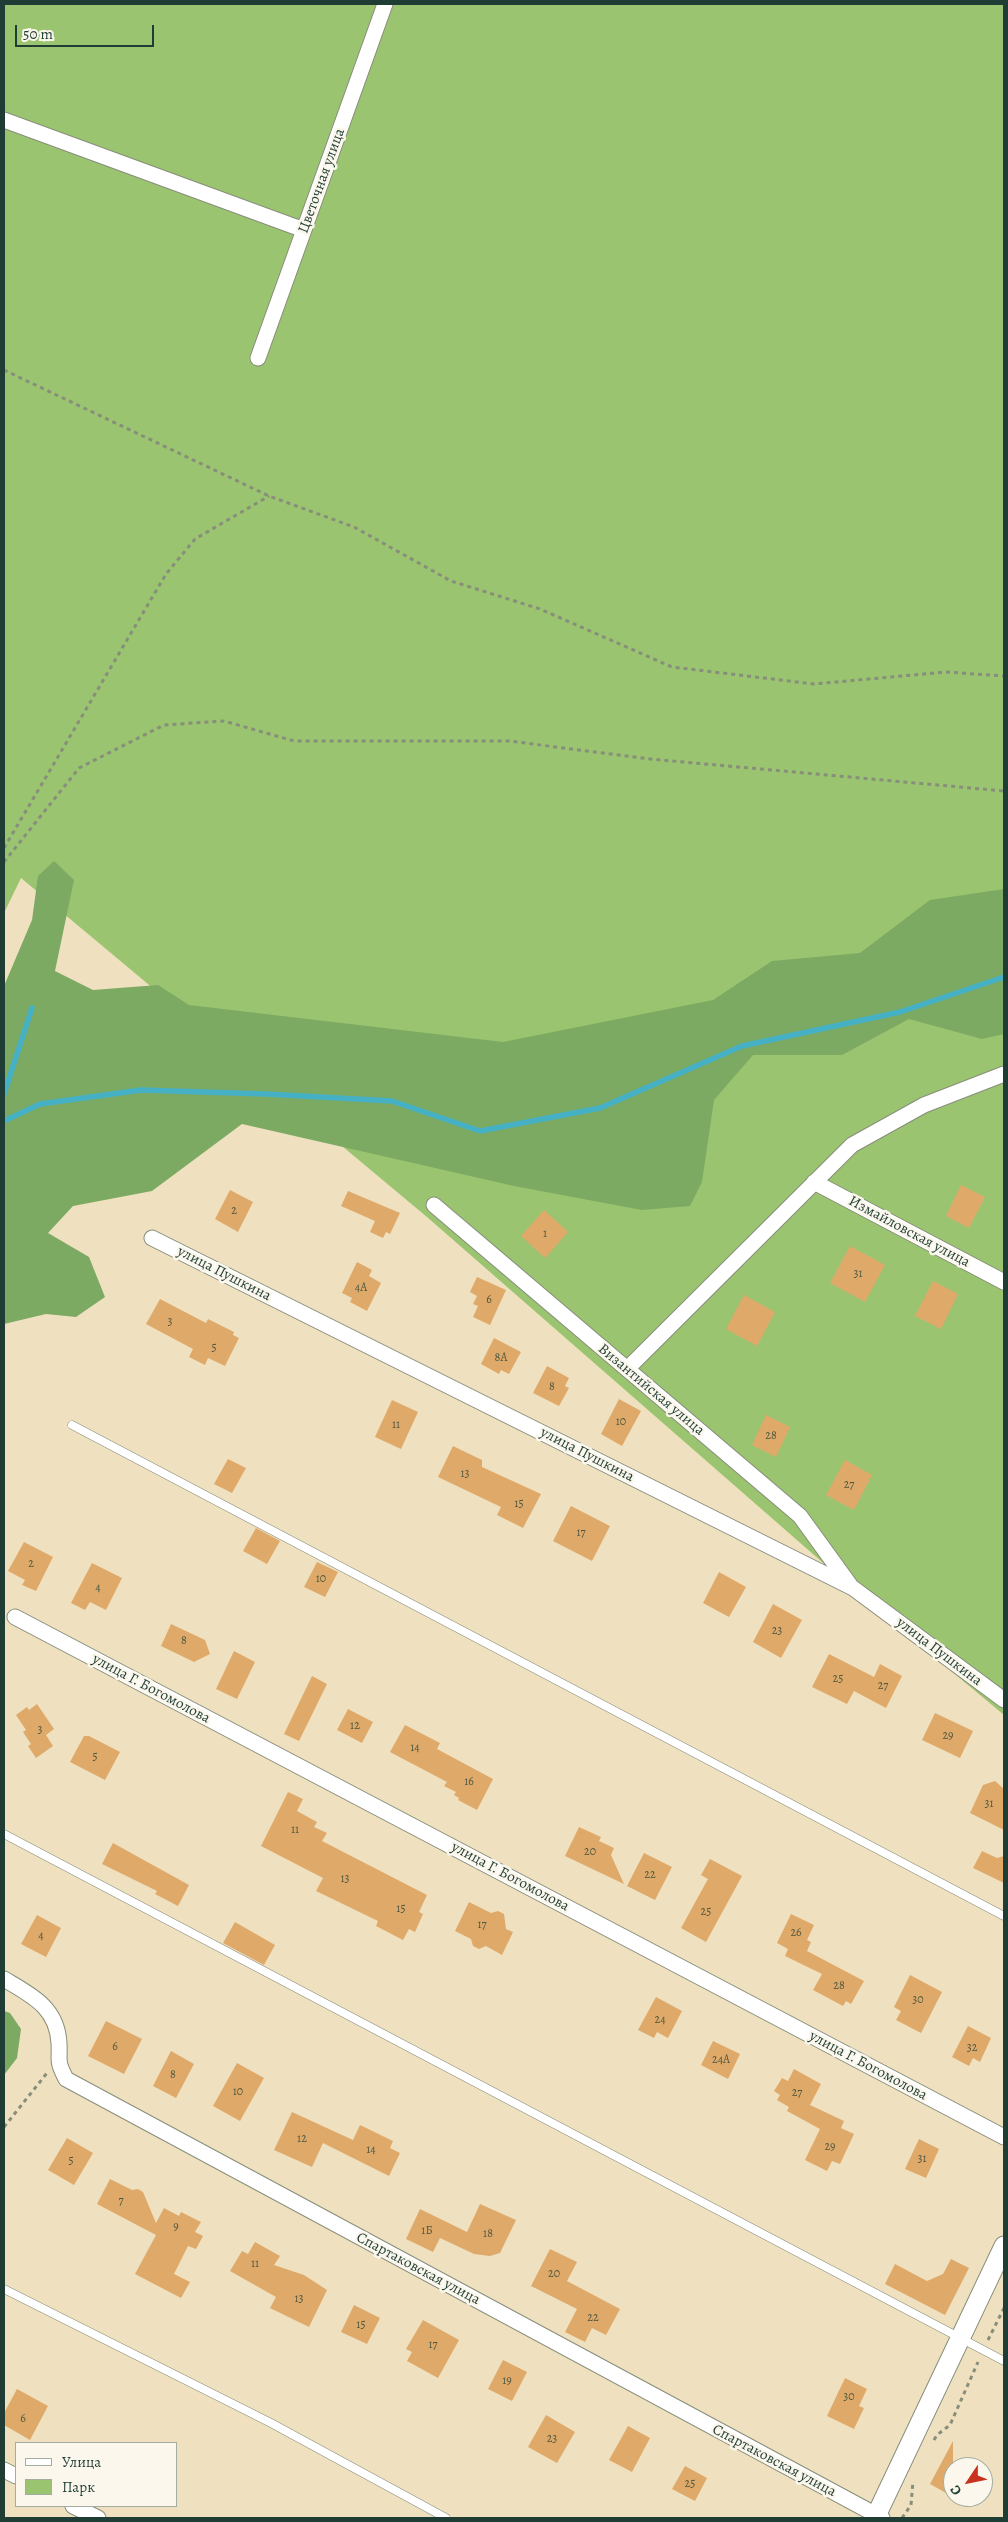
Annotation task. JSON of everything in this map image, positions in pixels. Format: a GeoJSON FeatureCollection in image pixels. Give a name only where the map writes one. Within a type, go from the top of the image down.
{"type":"FeatureCollection","features":[{"type":"Feature","properties":{"kind":"street","name":"Цветочная улица"},"geometry":{"type":"LineString","coordinates":[[258,358],[385,4]]}},
{"type":"Feature","properties":{"kind":"street"},"geometry":{"type":"LineString","coordinates":[[4,120],[304,230]]}},
{"type":"Feature","properties":{"kind":"street"},"geometry":{"type":"LineString","coordinates":[[627,1369],[852,1145],[924,1105],[1004,1074]]}},
{"type":"Feature","properties":{"kind":"street","name":"Измайловская улица"},"geometry":{"type":"LineString","coordinates":[[814,1182],[1004,1282]]}},
{"type":"Feature","properties":{"kind":"street","name":"Византийская улица"},"geometry":{"type":"LineString","coordinates":[[434,1205],[800,1516],[853,1588]]}},
{"type":"Feature","properties":{"kind":"street","name":"улица Пушкина"},"geometry":{"type":"LineString","coordinates":[[152,1238],[853,1588],[1004,1700]]}},
{"type":"Feature","properties":{"kind":"street","name":"улица Г. Богомолова"},"geometry":{"type":"LineString","coordinates":[[15,1617],[1004,2137]]}},
{"type":"Feature","properties":{"kind":"street"},"geometry":{"type":"LineString","coordinates":[[4,1980],[39,2000],[53,2018],[59,2042],[57,2062]]}},
{"type":"Feature","properties":{"kind":"street","name":"Спартаковская улица"},"geometry":{"type":"LineString","coordinates":[[57,2062],[66,2079],[878,2517]]}},
{"type":"Feature","properties":{"kind":"street"},"geometry":{"type":"LineString","coordinates":[[878,2517],[1004,2246]]}},
{"type":"Feature","properties":{"kind":"street"},"geometry":{"type":"LineString","coordinates":[[76,2507],[98,2518]]}},
{"type":"Feature","properties":{"kind":"lane"},"geometry":{"type":"LineString","coordinates":[[72,1425],[1004,1916]]}},
{"type":"Feature","properties":{"kind":"lane"},"geometry":{"type":"LineString","coordinates":[[4,1834],[1004,2361]]}},
{"type":"Feature","properties":{"kind":"lane"},"geometry":{"type":"LineString","coordinates":[[4,2289],[271,2423],[446,2518]]}},
{"type":"Feature","properties":{"kind":"path"},"geometry":{"type":"LineString","coordinates":[[4,370],[269,496],[354,528],[451,580],[540,609],[672,666],[814,684],[946,672],[1004,676]]}},
{"type":"Feature","properties":{"kind":"path"},"geometry":{"type":"LineString","coordinates":[[4,848],[166,574],[195,539],[269,496]]}},
{"type":"Feature","properties":{"kind":"path"},"geometry":{"type":"LineString","coordinates":[[4,862],[79,768],[164,724],[224,721],[294,741],[509,741],[660,760],[1004,791]]}},
{"type":"Feature","properties":{"kind":"path"},"geometry":{"type":"LineString","coordinates":[[4,2127],[57,2062]]}},
{"type":"Feature","properties":{"kind":"path"},"geometry":{"type":"LineString","coordinates":[[933,2442],[937,2435],[950,2424],[1004,2308]]}},
{"type":"Feature","properties":{"kind":"path"},"geometry":{"type":"LineString","coordinates":[[902,2518],[911,2505],[914,2480],[918,2472]]}},
{"type":"Feature","properties":{"kind":"green space"},"geometry":{"type":"Polygon","coordinates":[[[4,4],[1004,4],[1004,1715],[853,1589],[427,1217],[21,878],[4,913],[4,4]]]}},
{"type":"Feature","properties":{"kind":"green space"},"geometry":{"type":"Polygon","coordinates":[[[54,861],[74,880],[55,971],[93,990],[158,985],[189,1005],[503,1042],[713,1000],[772,961],[860,953],[930,900],[1004,889],[1004,1034],[982,1039],[909,1019],[842,1055],[753,1055],[714,1100],[702,1182],[690,1206],[642,1210],[514,1186],[242,1124],[152,1191],[73,1206],[48,1233],[89,1257],[105,1297],[76,1317],[46,1314],[4,1324],[4,986],[32,920],[38,876],[54,861]]]}},
{"type":"Feature","properties":{"kind":"green space"},"geometry":{"type":"Polygon","coordinates":[[[4,2011],[10,2013],[21,2029],[17,2058],[4,2075],[4,2011]]]}},
{"type":"Feature","properties":{"kind":"building"},"geometry":{"type":"Polygon","coordinates":[[[961,1185],[985,1197],[969,1228],[946,1216],[961,1185]]]}},
{"type":"Feature","properties":{"kind":"building"},"geometry":{"type":"Polygon","coordinates":[[[230,1190],[253,1202],[238,1232],[215,1219],[230,1190]]]}},
{"type":"Feature","properties":{"kind":"building"},"geometry":{"type":"Polygon","coordinates":[[[348,1191],[400,1213],[390,1234],[386,1232],[383,1238],[370,1232],[375,1221],[341,1206],[348,1191]]]}},
{"type":"Feature","properties":{"kind":"building"},"geometry":{"type":"Polygon","coordinates":[[[544,1210],[568,1232],[545,1258],[521,1236],[544,1210]]]}},
{"type":"Feature","properties":{"kind":"building"},"geometry":{"type":"Polygon","coordinates":[[[850,1246],[885,1265],[865,1302],[830,1283],[850,1246]]]}},
{"type":"Feature","properties":{"kind":"building"},"geometry":{"type":"Polygon","coordinates":[[[357,1262],[372,1270],[369,1276],[381,1283],[367,1311],[350,1302],[352,1298],[342,1293],[357,1262]]]}},
{"type":"Feature","properties":{"kind":"building"},"geometry":{"type":"Polygon","coordinates":[[[477,1277],[506,1290],[490,1325],[473,1317],[478,1306],[473,1304],[477,1296],[470,1292],[477,1277]]]}},
{"type":"Feature","properties":{"kind":"building"},"geometry":{"type":"Polygon","coordinates":[[[933,1281],[958,1294],[941,1329],[915,1316],[933,1281]]]}},
{"type":"Feature","properties":{"kind":"building"},"geometry":{"type":"Polygon","coordinates":[[[744,1295],[775,1312],[757,1346],[726,1329],[744,1295]]]}},
{"type":"Feature","properties":{"kind":"building"},"geometry":{"type":"Polygon","coordinates":[[[160,1299],[206,1323],[208,1319],[234,1332],[233,1335],[239,1338],[225,1366],[208,1358],[205,1365],[189,1357],[193,1349],[146,1324],[160,1299]]]}},
{"type":"Feature","properties":{"kind":"building"},"geometry":{"type":"Polygon","coordinates":[[[494,1338],[521,1352],[509,1374],[501,1370],[499,1374],[481,1364],[494,1338]]]}},
{"type":"Feature","properties":{"kind":"building"},"geometry":{"type":"Polygon","coordinates":[[[547,1366],[569,1378],[565,1386],[569,1388],[559,1406],[533,1393],[547,1366]]]}},
{"type":"Feature","properties":{"kind":"building"},"geometry":{"type":"Polygon","coordinates":[[[619,1399],[641,1411],[622,1446],[601,1434],[619,1399]]]}},
{"type":"Feature","properties":{"kind":"building"},"geometry":{"type":"Polygon","coordinates":[[[392,1400],[418,1412],[401,1449],[375,1437],[392,1400]]]}},
{"type":"Feature","properties":{"kind":"building"},"geometry":{"type":"Polygon","coordinates":[[[766,1415],[790,1427],[776,1457],[752,1445],[766,1415]]]}},
{"type":"Feature","properties":{"kind":"building"},"geometry":{"type":"Polygon","coordinates":[[[453,1446],[482,1460],[482,1467],[541,1494],[523,1528],[497,1515],[501,1507],[438,1477],[453,1446]]]}},
{"type":"Feature","properties":{"kind":"building"},"geometry":{"type":"Polygon","coordinates":[[[228,1459],[246,1468],[232,1493],[214,1484],[228,1459]]]}},
{"type":"Feature","properties":{"kind":"building"},"geometry":{"type":"Polygon","coordinates":[[[845,1460],[872,1475],[854,1510],[826,1495],[845,1460]]]}},
{"type":"Feature","properties":{"kind":"building"},"geometry":{"type":"Polygon","coordinates":[[[571,1506],[610,1526],[592,1561],[553,1541],[571,1506]]]}},
{"type":"Feature","properties":{"kind":"building"},"geometry":{"type":"Polygon","coordinates":[[[256,1528],[280,1541],[267,1564],[243,1551],[256,1528]]]}},
{"type":"Feature","properties":{"kind":"building"},"geometry":{"type":"Polygon","coordinates":[[[24,1542],[53,1557],[36,1591],[22,1585],[25,1580],[8,1571],[24,1542]]]}},
{"type":"Feature","properties":{"kind":"building"},"geometry":{"type":"Polygon","coordinates":[[[317,1562],[338,1572],[325,1597],[304,1587],[317,1562]]]}},
{"type":"Feature","properties":{"kind":"building"},"geometry":{"type":"Polygon","coordinates":[[[92,1563],[122,1578],[106,1610],[90,1602],[85,1610],[71,1603],[92,1563]]]}},
{"type":"Feature","properties":{"kind":"building"},"geometry":{"type":"Polygon","coordinates":[[[719,1572],[746,1587],[729,1617],[703,1603],[719,1572]]]}},
{"type":"Feature","properties":{"kind":"building"},"geometry":{"type":"Polygon","coordinates":[[[773,1604],[802,1620],[781,1658],[753,1642],[773,1604]]]}},
{"type":"Feature","properties":{"kind":"building"},"geometry":{"type":"Polygon","coordinates":[[[171,1624],[205,1640],[210,1654],[194,1662],[161,1646],[171,1624]]]}},
{"type":"Feature","properties":{"kind":"building"},"geometry":{"type":"Polygon","coordinates":[[[234,1651],[255,1662],[237,1699],[216,1689],[234,1651]]]}},
{"type":"Feature","properties":{"kind":"building"},"geometry":{"type":"Polygon","coordinates":[[[829,1654],[874,1677],[880,1664],[902,1676],[886,1708],[854,1691],[847,1704],[812,1687],[829,1654]]]}},
{"type":"Feature","properties":{"kind":"building"},"geometry":{"type":"Polygon","coordinates":[[[312,1676],[327,1684],[299,1741],[284,1734],[312,1676]]]}},
{"type":"Feature","properties":{"kind":"building"},"geometry":{"type":"Polygon","coordinates":[[[37,1704],[54,1729],[46,1735],[53,1746],[36,1758],[28,1746],[31,1744],[23,1732],[26,1730],[16,1715],[27,1707],[29,1710],[37,1704]]]}},
{"type":"Feature","properties":{"kind":"building"},"geometry":{"type":"Polygon","coordinates":[[[348,1709],[373,1722],[362,1743],[337,1730],[348,1709]]]}},
{"type":"Feature","properties":{"kind":"building"},"geometry":{"type":"Polygon","coordinates":[[[935,1713],[973,1731],[960,1758],[922,1740],[935,1713]]]}},
{"type":"Feature","properties":{"kind":"building"},"geometry":{"type":"Polygon","coordinates":[[[405,1725],[440,1743],[437,1749],[493,1779],[477,1810],[458,1800],[459,1798],[454,1795],[456,1792],[444,1786],[447,1782],[390,1752],[405,1725]]]}},
{"type":"Feature","properties":{"kind":"building"},"geometry":{"type":"Polygon","coordinates":[[[84,1736],[89,1736],[120,1752],[105,1780],[70,1762],[84,1736]]]}},
{"type":"Feature","properties":{"kind":"building"},"geometry":{"type":"Polygon","coordinates":[[[995,1781],[1004,1789],[1004,1830],[970,1813],[983,1785],[995,1781]]]}},
{"type":"Feature","properties":{"kind":"building"},"geometry":{"type":"Polygon","coordinates":[[[288,1792],[303,1799],[297,1811],[317,1822],[314,1827],[327,1833],[322,1841],[427,1895],[419,1912],[423,1914],[415,1932],[409,1929],[403,1940],[376,1926],[378,1921],[316,1891],[323,1878],[261,1846],[288,1792]]]}},
{"type":"Feature","properties":{"kind":"building"},"geometry":{"type":"Polygon","coordinates":[[[579,1827],[601,1837],[599,1841],[614,1848],[611,1855],[624,1884],[565,1856],[579,1827]]]}},
{"type":"Feature","properties":{"kind":"building"},"geometry":{"type":"Polygon","coordinates":[[[113,1843],[189,1885],[178,1906],[155,1894],[157,1891],[102,1864],[113,1843]]]}},
{"type":"Feature","properties":{"kind":"building"},"geometry":{"type":"Polygon","coordinates":[[[982,1851],[997,1858],[1004,1856],[1004,1883],[973,1868],[982,1851]]]}},
{"type":"Feature","properties":{"kind":"building"},"geometry":{"type":"Polygon","coordinates":[[[644,1853],[672,1867],[655,1900],[627,1886],[644,1853]]]}},
{"type":"Feature","properties":{"kind":"building"},"geometry":{"type":"Polygon","coordinates":[[[710,1859],[742,1876],[706,1942],[681,1928],[708,1879],[701,1875],[710,1859]]]}},
{"type":"Feature","properties":{"kind":"building"},"geometry":{"type":"Polygon","coordinates":[[[469,1902],[491,1913],[498,1911],[504,1914],[506,1929],[513,1932],[502,1955],[486,1946],[479,1949],[473,1946],[471,1939],[455,1931],[469,1902]]]}},
{"type":"Feature","properties":{"kind":"building"},"geometry":{"type":"Polygon","coordinates":[[[791,1914],[814,1925],[807,1940],[811,1942],[807,1951],[864,1981],[851,2004],[846,2001],[843,2006],[813,1990],[822,1974],[785,1956],[788,1949],[777,1943],[791,1914]]]}},
{"type":"Feature","properties":{"kind":"building"},"geometry":{"type":"Polygon","coordinates":[[[37,1915],[61,1928],[46,1957],[21,1944],[37,1915]]]}},
{"type":"Feature","properties":{"kind":"building"},"geometry":{"type":"Polygon","coordinates":[[[235,1922],[275,1945],[264,1965],[223,1943],[235,1922]]]}},
{"type":"Feature","properties":{"kind":"building"},"geometry":{"type":"Polygon","coordinates":[[[910,1975],[942,1992],[921,2033],[896,2020],[901,2011],[894,2007],[910,1975]]]}},
{"type":"Feature","properties":{"kind":"building"},"geometry":{"type":"Polygon","coordinates":[[[656,1997],[682,2011],[668,2038],[657,2032],[654,2038],[638,2030],[656,1997]]]}},
{"type":"Feature","properties":{"kind":"building"},"geometry":{"type":"Polygon","coordinates":[[[106,2021],[142,2039],[124,2074],[88,2056],[106,2021]]]}},
{"type":"Feature","properties":{"kind":"building"},"geometry":{"type":"Polygon","coordinates":[[[968,2026],[991,2038],[980,2062],[973,2058],[969,2066],[952,2057],[968,2026]]]}},
{"type":"Feature","properties":{"kind":"building"},"geometry":{"type":"Polygon","coordinates":[[[713,2041],[740,2054],[728,2079],[701,2065],[713,2041]]]}},
{"type":"Feature","properties":{"kind":"building"},"geometry":{"type":"Polygon","coordinates":[[[171,2051],[194,2064],[176,2098],[153,2086],[171,2051]]]}},
{"type":"Feature","properties":{"kind":"building"},"geometry":{"type":"Polygon","coordinates":[[[237,2063],[264,2078],[240,2121],[213,2106],[237,2063]]]}},
{"type":"Feature","properties":{"kind":"building"},"geometry":{"type":"Polygon","coordinates":[[[794,2069],[821,2084],[810,2105],[844,2121],[841,2128],[854,2134],[840,2164],[832,2161],[827,2171],[805,2160],[820,2129],[787,2111],[789,2107],[777,2100],[780,2095],[774,2091],[782,2078],[788,2081],[794,2069]]]}},
{"type":"Feature","properties":{"kind":"building"},"geometry":{"type":"Polygon","coordinates":[[[292,2112],[353,2140],[360,2125],[393,2141],[390,2148],[400,2153],[389,2176],[323,2143],[312,2167],[274,2150],[292,2112]]]}},
{"type":"Feature","properties":{"kind":"building"},"geometry":{"type":"Polygon","coordinates":[[[67,2138],[93,2153],[74,2185],[48,2170],[67,2138]]]}},
{"type":"Feature","properties":{"kind":"building"},"geometry":{"type":"Polygon","coordinates":[[[919,2139],[939,2149],[926,2178],[905,2169],[919,2139]]]}},
{"type":"Feature","properties":{"kind":"building"},"geometry":{"type":"Polygon","coordinates":[[[110,2179],[132,2190],[138,2189],[143,2192],[156,2223],[164,2208],[179,2216],[181,2212],[201,2222],[195,2232],[203,2236],[196,2249],[188,2246],[174,2274],[190,2282],[181,2298],[135,2274],[156,2235],[97,2204],[110,2179]]]}},
{"type":"Feature","properties":{"kind":"building"},"geometry":{"type":"Polygon","coordinates":[[[480,2204],[516,2220],[500,2253],[490,2256],[474,2254],[440,2238],[433,2252],[406,2239],[420,2209],[467,2232],[480,2204]]]}},
{"type":"Feature","properties":{"kind":"building"},"geometry":{"type":"Polygon","coordinates":[[[255,2242],[280,2256],[274,2265],[304,2275],[327,2290],[309,2327],[270,2308],[276,2297],[230,2271],[242,2251],[248,2254],[255,2242]]]}},
{"type":"Feature","properties":{"kind":"building"},"geometry":{"type":"Polygon","coordinates":[[[550,2249],[577,2262],[567,2281],[620,2309],[606,2335],[592,2328],[585,2342],[565,2332],[577,2309],[531,2286],[550,2249]]]}},
{"type":"Feature","properties":{"kind":"building"},"geometry":{"type":"Polygon","coordinates":[[[951,2259],[969,2268],[945,2315],[885,2284],[895,2264],[927,2281],[943,2274],[951,2259]]]}},
{"type":"Feature","properties":{"kind":"building"},"geometry":{"type":"Polygon","coordinates":[[[354,2305],[380,2318],[367,2344],[341,2332],[354,2305]]]}},
{"type":"Feature","properties":{"kind":"building"},"geometry":{"type":"Polygon","coordinates":[[[423,2320],[459,2340],[438,2378],[407,2361],[412,2352],[406,2349],[423,2320]]]}},
{"type":"Feature","properties":{"kind":"building"},"geometry":{"type":"Polygon","coordinates":[[[503,2360],[527,2372],[512,2401],[488,2389],[503,2360]]]}},
{"type":"Feature","properties":{"kind":"building"},"geometry":{"type":"Polygon","coordinates":[[[845,2378],[867,2389],[859,2406],[864,2408],[854,2429],[827,2416],[845,2378]]]}},
{"type":"Feature","properties":{"kind":"building"},"geometry":{"type":"Polygon","coordinates":[[[17,2389],[48,2406],[30,2440],[4,2425],[4,2413],[17,2389]]]}},
{"type":"Feature","properties":{"kind":"building"},"geometry":{"type":"Polygon","coordinates":[[[546,2415],[575,2432],[557,2463],[528,2447],[546,2415]]]}},
{"type":"Feature","properties":{"kind":"building"},"geometry":{"type":"Polygon","coordinates":[[[628,2426],[650,2438],[632,2472],[609,2460],[628,2426]]]}},
{"type":"Feature","properties":{"kind":"building"},"geometry":{"type":"Polygon","coordinates":[[[953,2441],[953,2457],[944,2457],[953,2441]]]}},
{"type":"Feature","properties":{"kind":"building"},"geometry":{"type":"Polygon","coordinates":[[[943,2460],[943,2491],[930,2484],[943,2460]]]}},
{"type":"Feature","properties":{"kind":"building"},"geometry":{"type":"Polygon","coordinates":[[[685,2466],[707,2478],[695,2501],[672,2489],[685,2466]]]}},
{"type":"Feature","properties":{"kind":"waterway"},"geometry":{"type":"LineString","coordinates":[[4,1121],[40,1104],[141,1090],[392,1101],[480,1131],[600,1108],[742,1046],[900,1012],[1004,977]]}},
{"type":"Feature","properties":{"kind":"waterway"},"geometry":{"type":"LineString","coordinates":[[4,1094],[32,1008]]}}]}
